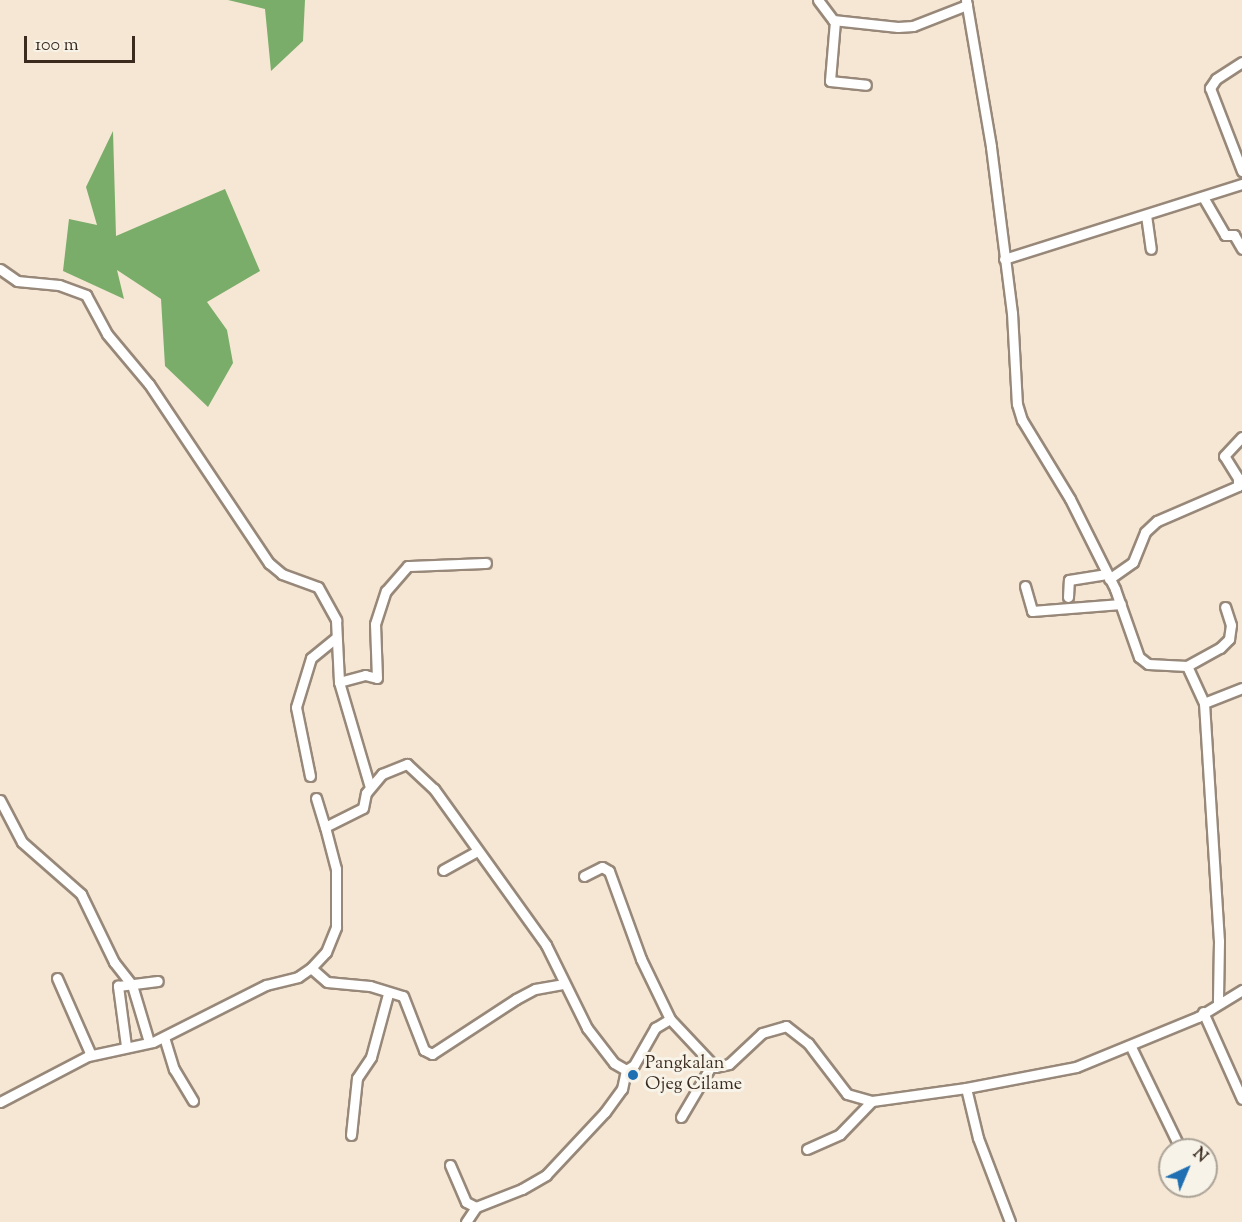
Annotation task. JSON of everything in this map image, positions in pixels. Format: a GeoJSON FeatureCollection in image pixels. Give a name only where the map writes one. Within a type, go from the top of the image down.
{"type":"FeatureCollection","features":[{"type":"Feature","properties":{"kind":"street"},"geometry":{"type":"LineString","coordinates":[[818,0],[835,21],[830,81],[866,85]]}},
{"type":"Feature","properties":{"kind":"street"},"geometry":{"type":"LineString","coordinates":[[835,21],[906,27],[966,3],[991,147],[1012,313],[1017,404],[1022,420],[1070,499],[1121,604],[1143,661],[1187,666],[1220,648],[1229,639],[1231,625],[1225,607]]}},
{"type":"Feature","properties":{"kind":"street"},"geometry":{"type":"LineString","coordinates":[[1242,62],[1216,79],[1210,88],[1242,171]]}},
{"type":"Feature","properties":{"kind":"street"},"geometry":{"type":"LineString","coordinates":[[1004,259],[1242,184]]}},
{"type":"Feature","properties":{"kind":"street"},"geometry":{"type":"LineString","coordinates":[[1203,196],[1225,235],[1234,235],[1242,249]]}},
{"type":"Feature","properties":{"kind":"street"},"geometry":{"type":"LineString","coordinates":[[1146,215],[1151,249]]}},
{"type":"Feature","properties":{"kind":"street"},"geometry":{"type":"LineString","coordinates":[[0,269],[7,277],[27,284],[71,287],[92,301],[107,334],[149,384],[269,563],[282,574],[318,587],[336,620],[339,682],[370,787]]}},
{"type":"Feature","properties":{"kind":"street"},"geometry":{"type":"LineString","coordinates":[[1068,597],[1069,580],[1108,576],[1133,562],[1145,532],[1157,521],[1238,486],[1238,478],[1224,456],[1242,437]]}},
{"type":"Feature","properties":{"kind":"street"},"geometry":{"type":"LineString","coordinates":[[339,682],[365,675],[377,678],[375,624],[386,591],[408,566],[486,563]]}},
{"type":"Feature","properties":{"kind":"street"},"geometry":{"type":"LineString","coordinates":[[1025,586],[1032,611],[1121,604]]}},
{"type":"Feature","properties":{"kind":"street"},"geometry":{"type":"LineString","coordinates":[[310,776],[296,707],[311,658],[336,638]]}},
{"type":"Feature","properties":{"kind":"street"},"geometry":{"type":"LineString","coordinates":[[1187,666],[1204,703],[1219,941],[1218,1001]]}},
{"type":"Feature","properties":{"kind":"street"},"geometry":{"type":"LineString","coordinates":[[1204,703],[1242,688]]}},
{"type":"Feature","properties":{"kind":"street"},"geometry":{"type":"LineString","coordinates":[[325,826],[363,807],[370,787],[385,772],[410,765],[434,789],[546,945],[563,984],[599,1046],[614,1063],[626,1070]]}},
{"type":"Feature","properties":{"kind":"street"},"geometry":{"type":"LineString","coordinates":[[0,1102],[91,1055],[164,1037],[266,985],[298,977],[311,968],[326,952],[336,927],[336,869],[316,798]]}},
{"type":"Feature","properties":{"kind":"street"},"geometry":{"type":"LineString","coordinates":[[0,800],[22,842],[81,894],[114,962],[132,985],[149,1042]]}},
{"type":"Feature","properties":{"kind":"street"},"geometry":{"type":"LineString","coordinates":[[443,870],[477,851]]}},
{"type":"Feature","properties":{"kind":"street"},"geometry":{"type":"LineString","coordinates":[[584,876],[602,867],[608,868],[641,959],[670,1019],[711,1066],[725,1066],[762,1033],[786,1026],[808,1043],[847,1094],[872,1101],[966,1088],[1076,1067],[1131,1047],[1242,990]]}},
{"type":"Feature","properties":{"kind":"street"},"geometry":{"type":"LineString","coordinates":[[311,968],[327,982],[370,986],[387,994],[405,998],[424,1050],[432,1054],[516,999],[535,989],[563,984]]}},
{"type":"Feature","properties":{"kind":"street"},"geometry":{"type":"LineString","coordinates":[[57,978],[91,1055]]}},
{"type":"Feature","properties":{"kind":"street"},"geometry":{"type":"LineString","coordinates":[[126,1046],[117,988],[120,984],[132,985],[158,981]]}},
{"type":"Feature","properties":{"kind":"street"},"geometry":{"type":"LineString","coordinates":[[351,1135],[357,1078],[371,1056],[387,994]]}},
{"type":"Feature","properties":{"kind":"street"},"geometry":{"type":"LineString","coordinates":[[1203,1012],[1242,1099]]}},
{"type":"Feature","properties":{"kind":"street"},"geometry":{"type":"LineString","coordinates":[[466,1222],[476,1207],[522,1189],[546,1175],[605,1112],[622,1089],[626,1070],[633,1065],[655,1028],[670,1019]]}},
{"type":"Feature","properties":{"kind":"street"},"geometry":{"type":"LineString","coordinates":[[164,1037],[174,1069],[193,1101]]}},
{"type":"Feature","properties":{"kind":"street"},"geometry":{"type":"LineString","coordinates":[[1131,1047],[1175,1138]]}},
{"type":"Feature","properties":{"kind":"street"},"geometry":{"type":"LineString","coordinates":[[681,1118],[711,1066]]}},
{"type":"Feature","properties":{"kind":"street"},"geometry":{"type":"LineString","coordinates":[[966,1088],[978,1138],[1010,1222]]}},
{"type":"Feature","properties":{"kind":"street"},"geometry":{"type":"LineString","coordinates":[[807,1149],[840,1134],[872,1101]]}},
{"type":"Feature","properties":{"kind":"street"},"geometry":{"type":"LineString","coordinates":[[450,1165],[466,1203],[476,1207]]}},
{"type":"Feature","properties":{"kind":"green space"},"geometry":{"type":"Polygon","coordinates":[[[228,0],[305,0],[303,41],[271,71],[265,9],[228,0]]]}},
{"type":"Feature","properties":{"kind":"green space"},"geometry":{"type":"Polygon","coordinates":[[[113,131],[116,236],[225,189],[260,271],[207,302],[227,330],[233,363],[208,407],[165,366],[161,299],[117,270],[124,299],[63,271],[69,219],[97,225],[86,187],[113,131]]]}},
{"type":"Feature","properties":{"kind":"place","name":"Pangkalan Ojeg Cilame"},"geometry":{"type":"Point","coordinates":[633,1075]}}]}
